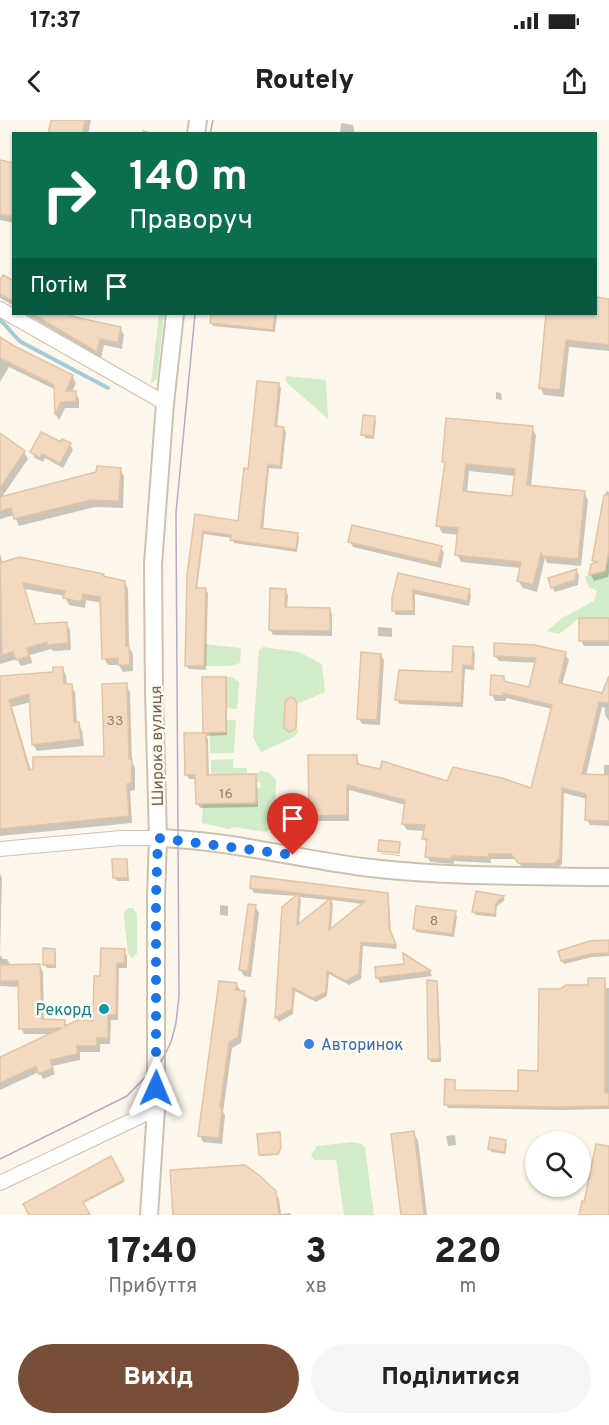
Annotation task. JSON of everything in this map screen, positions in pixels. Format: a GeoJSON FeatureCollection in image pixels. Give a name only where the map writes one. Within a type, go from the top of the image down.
{"type":"FeatureCollection","features":[{"type":"Feature","properties":{"kind":"street"},"geometry":{"type":"LineString","coordinates":[[0,309],[165,403]]}},
{"type":"Feature","properties":{"kind":"street","name":"Широка вулиця"},"geometry":{"type":"LineString","coordinates":[[149,1215],[156,1109],[158,838],[153,564],[165,403],[176,315]]}},
{"type":"Feature","properties":{"kind":"street"},"geometry":{"type":"LineString","coordinates":[[0,849],[121,838],[158,838],[272,851],[404,872],[609,877]]}},
{"type":"Feature","properties":{"kind":"street"},"geometry":{"type":"LineString","coordinates":[[0,1183],[156,1109]]}},
{"type":"Feature","properties":{"kind":"green space"},"geometry":{"type":"Polygon","coordinates":[[[159,315],[164,315],[157,379],[151,384],[159,315]]]}},
{"type":"Feature","properties":{"kind":"green space"},"geometry":{"type":"Polygon","coordinates":[[[286,376],[326,380],[328,419],[286,382],[286,376]]]}},
{"type":"Feature","properties":{"kind":"green space"},"geometry":{"type":"Polygon","coordinates":[[[609,551],[609,618],[579,618],[559,634],[547,631],[562,618],[594,601],[597,591],[589,587],[585,577],[605,570],[609,551]]]}},
{"type":"Feature","properties":{"kind":"green space"},"geometry":{"type":"Polygon","coordinates":[[[205,644],[241,648],[240,663],[230,666],[204,666],[205,644]]]}},
{"type":"Feature","properties":{"kind":"green space"},"geometry":{"type":"Polygon","coordinates":[[[263,647],[299,652],[322,664],[325,692],[297,704],[294,698],[287,699],[284,728],[290,732],[296,728],[298,732],[294,737],[261,752],[253,737],[259,650],[263,647]]]}},
{"type":"Feature","properties":{"kind":"green space"},"geometry":{"type":"Polygon","coordinates":[[[226,677],[232,677],[239,682],[237,709],[226,708],[226,677]]]}},
{"type":"Feature","properties":{"kind":"green space"},"geometry":{"type":"Polygon","coordinates":[[[226,720],[236,720],[234,753],[210,753],[210,733],[226,732],[226,720]]]}},
{"type":"Feature","properties":{"kind":"green space"},"geometry":{"type":"Polygon","coordinates":[[[233,759],[233,768],[247,768],[247,774],[211,775],[211,760],[233,759]]]}},
{"type":"Feature","properties":{"kind":"green space"},"geometry":{"type":"Polygon","coordinates":[[[261,771],[269,773],[276,779],[275,821],[271,828],[265,832],[234,827],[229,829],[202,823],[203,804],[256,803],[256,788],[261,788],[260,782],[256,782],[256,774],[261,771]]]}},
{"type":"Feature","properties":{"kind":"green space"},"geometry":{"type":"Polygon","coordinates":[[[128,908],[133,908],[137,914],[137,953],[132,958],[128,953],[124,922],[124,912],[128,908]]]}},
{"type":"Feature","properties":{"kind":"green space"},"geometry":{"type":"Polygon","coordinates":[[[352,1142],[362,1144],[365,1148],[374,1215],[344,1215],[336,1160],[314,1160],[311,1155],[317,1146],[352,1142]]]}},
{"type":"Feature","properties":{"kind":"building"},"geometry":{"type":"Polygon","coordinates":[[[51,120],[85,120],[82,132],[48,132],[51,120]]]}},
{"type":"Feature","properties":{"kind":"building"},"geometry":{"type":"Polygon","coordinates":[[[0,160],[12,163],[12,217],[0,214],[0,160]]]}},
{"type":"Feature","properties":{"kind":"building"},"geometry":{"type":"Polygon","coordinates":[[[3,275],[12,280],[12,301],[0,294],[0,280],[3,275]]]}},
{"type":"Feature","properties":{"kind":"building"},"geometry":{"type":"Polygon","coordinates":[[[597,297],[609,299],[609,345],[566,340],[560,390],[539,388],[546,315],[597,315],[597,297]]]}},
{"type":"Feature","properties":{"kind":"building"},"geometry":{"type":"Polygon","coordinates":[[[35,315],[71,315],[121,327],[118,342],[100,339],[97,352],[35,315]]]}},
{"type":"Feature","properties":{"kind":"building"},"geometry":{"type":"Polygon","coordinates":[[[211,315],[275,315],[273,330],[210,323],[211,315]]]}},
{"type":"Feature","properties":{"kind":"building"},"geometry":{"type":"Polygon","coordinates":[[[0,337],[73,375],[66,391],[76,391],[76,401],[61,402],[55,415],[54,385],[0,358],[0,337]]]}},
{"type":"Feature","properties":{"kind":"building"},"geometry":{"type":"Polygon","coordinates":[[[257,381],[279,383],[275,426],[284,427],[280,466],[268,464],[261,528],[298,533],[296,549],[230,540],[231,535],[203,531],[196,588],[206,588],[204,666],[185,666],[187,575],[195,514],[238,521],[244,468],[248,469],[257,381]]]}},
{"type":"Feature","properties":{"kind":"building"},"geometry":{"type":"Polygon","coordinates":[[[363,415],[375,416],[373,436],[361,435],[363,415]]]}},
{"type":"Feature","properties":{"kind":"building"},"geometry":{"type":"Polygon","coordinates":[[[446,418],[533,426],[527,485],[585,491],[578,559],[542,556],[541,553],[533,585],[517,581],[521,562],[455,555],[458,528],[436,526],[445,462],[442,462],[446,418]],[[466,464],[463,491],[512,496],[515,469],[466,464]]]}},
{"type":"Feature","properties":{"kind":"building"},"geometry":{"type":"Polygon","coordinates":[[[41,432],[61,442],[62,439],[71,443],[60,463],[42,454],[40,458],[30,452],[41,432]]]}},
{"type":"Feature","properties":{"kind":"building"},"geometry":{"type":"Polygon","coordinates":[[[0,433],[25,451],[0,488],[0,433]]]}},
{"type":"Feature","properties":{"kind":"building"},"geometry":{"type":"Polygon","coordinates":[[[97,466],[121,468],[119,501],[91,500],[14,519],[11,508],[0,511],[0,497],[96,472],[97,466]]]}},
{"type":"Feature","properties":{"kind":"building"},"geometry":{"type":"Polygon","coordinates":[[[604,495],[609,495],[609,551],[605,571],[589,575],[591,564],[598,562],[592,561],[604,495]]]}},
{"type":"Feature","properties":{"kind":"building"},"geometry":{"type":"Polygon","coordinates":[[[352,525],[442,546],[438,563],[348,542],[352,525]]]}},
{"type":"Feature","properties":{"kind":"building"},"geometry":{"type":"Polygon","coordinates":[[[19,557],[104,574],[103,576],[125,581],[126,646],[129,646],[130,665],[118,665],[118,658],[102,659],[100,597],[83,594],[81,602],[63,598],[65,591],[23,583],[35,624],[67,622],[68,643],[47,645],[47,642],[27,648],[29,656],[16,660],[13,652],[2,655],[0,563],[19,557]]]}},
{"type":"Feature","properties":{"kind":"building"},"geometry":{"type":"Polygon","coordinates":[[[577,569],[575,580],[551,588],[548,578],[577,569]]]}},
{"type":"Feature","properties":{"kind":"building"},"geometry":{"type":"Polygon","coordinates":[[[398,573],[470,589],[467,601],[413,590],[413,611],[392,611],[392,598],[398,573]]]}},
{"type":"Feature","properties":{"kind":"building"},"geometry":{"type":"Polygon","coordinates":[[[270,588],[286,589],[285,607],[330,608],[330,631],[269,630],[270,588]]]}},
{"type":"Feature","properties":{"kind":"building"},"geometry":{"type":"Polygon","coordinates":[[[579,618],[609,618],[609,641],[579,641],[579,618]]]}},
{"type":"Feature","properties":{"kind":"building"},"geometry":{"type":"Polygon","coordinates":[[[494,643],[535,645],[566,652],[559,683],[602,693],[609,676],[609,703],[599,702],[582,774],[609,775],[609,821],[585,820],[586,794],[562,788],[560,858],[553,864],[518,863],[511,854],[489,854],[489,857],[452,856],[451,859],[425,857],[427,839],[422,839],[425,825],[402,824],[405,800],[347,785],[347,815],[309,816],[308,755],[357,755],[357,764],[380,769],[382,761],[447,781],[453,767],[502,778],[531,788],[552,705],[503,693],[503,696],[490,695],[491,675],[504,676],[504,681],[529,687],[536,658],[494,656],[494,643]]]}},
{"type":"Feature","properties":{"kind":"building"},"geometry":{"type":"Polygon","coordinates":[[[453,646],[473,647],[472,666],[463,665],[461,703],[395,700],[399,670],[452,672],[453,646]]]}},
{"type":"Feature","properties":{"kind":"building"},"geometry":{"type":"Polygon","coordinates":[[[361,652],[381,654],[377,720],[357,719],[361,652]]]}},
{"type":"Feature","properties":{"kind":"building"},"geometry":{"type":"Polygon","coordinates":[[[53,667],[63,667],[64,684],[72,684],[74,722],[79,722],[81,739],[32,745],[29,694],[9,700],[29,770],[33,769],[33,757],[104,756],[102,684],[127,683],[129,759],[132,759],[131,783],[127,784],[129,816],[0,829],[0,676],[53,672],[53,667]]]}},
{"type":"Feature","properties":{"kind":"building"},"geometry":{"type":"Polygon","coordinates":[[[202,677],[226,677],[226,732],[203,733],[202,677]]]}},
{"type":"Feature","properties":{"kind":"building"},"geometry":{"type":"Polygon","coordinates":[[[291,697],[297,704],[296,728],[290,732],[284,728],[285,703],[291,697]]]}},
{"type":"Feature","properties":{"kind":"building"},"geometry":{"type":"Polygon","coordinates":[[[184,733],[206,733],[207,775],[256,774],[256,803],[196,804],[195,775],[185,775],[184,733]]]}},
{"type":"Feature","properties":{"kind":"building"},"geometry":{"type":"Polygon","coordinates":[[[379,840],[400,842],[399,853],[378,851],[379,840]]]}},
{"type":"Feature","properties":{"kind":"building"},"geometry":{"type":"Polygon","coordinates":[[[112,859],[127,859],[128,878],[113,878],[112,859]]]}},
{"type":"Feature","properties":{"kind":"building"},"geometry":{"type":"Polygon","coordinates":[[[251,876],[388,893],[389,927],[396,945],[361,942],[359,974],[346,981],[327,971],[326,992],[313,998],[293,988],[292,1009],[275,1018],[282,907],[299,893],[250,888],[251,876]],[[299,893],[297,925],[331,898],[329,930],[365,901],[299,893]]]}},
{"type":"Feature","properties":{"kind":"building"},"geometry":{"type":"Polygon","coordinates":[[[476,891],[504,896],[496,903],[495,914],[472,912],[476,891]]]}},
{"type":"Feature","properties":{"kind":"building"},"geometry":{"type":"Polygon","coordinates":[[[248,904],[256,905],[248,971],[239,970],[248,904]]]}},
{"type":"Feature","properties":{"kind":"building"},"geometry":{"type":"Polygon","coordinates":[[[416,906],[456,911],[452,934],[413,929],[416,906]]]}},
{"type":"Feature","properties":{"kind":"building"},"geometry":{"type":"Polygon","coordinates":[[[609,940],[609,953],[590,954],[561,961],[558,951],[590,941],[609,940]]]}},
{"type":"Feature","properties":{"kind":"building"},"geometry":{"type":"Polygon","coordinates":[[[43,948],[55,949],[55,965],[43,965],[43,948]]]}},
{"type":"Feature","properties":{"kind":"building"},"geometry":{"type":"Polygon","coordinates":[[[101,948],[125,949],[124,963],[117,963],[116,1015],[108,1015],[108,1038],[97,1038],[97,1046],[77,1046],[77,1054],[50,1060],[53,1068],[39,1074],[36,1066],[0,1083],[0,1057],[62,1028],[19,1029],[18,981],[0,981],[0,965],[40,964],[42,1019],[65,1020],[65,1026],[78,1020],[93,1021],[94,976],[100,976],[101,948]]]}},
{"type":"Feature","properties":{"kind":"building"},"geometry":{"type":"Polygon","coordinates":[[[403,953],[431,971],[376,978],[375,967],[404,964],[403,953]]]}},
{"type":"Feature","properties":{"kind":"building"},"geometry":{"type":"Polygon","coordinates":[[[588,978],[605,978],[605,1093],[609,1093],[609,1106],[444,1105],[445,1079],[455,1080],[455,1090],[518,1091],[518,1070],[538,1071],[539,989],[588,985],[588,978]]]}},
{"type":"Feature","properties":{"kind":"building"},"geometry":{"type":"Polygon","coordinates":[[[427,980],[437,981],[440,1059],[428,1059],[427,980]]]}},
{"type":"Feature","properties":{"kind":"building"},"geometry":{"type":"Polygon","coordinates":[[[219,981],[237,983],[236,990],[245,991],[238,1037],[229,1042],[220,1107],[222,1107],[219,1138],[198,1136],[219,981]]]}},
{"type":"Feature","properties":{"kind":"building"},"geometry":{"type":"Polygon","coordinates":[[[414,1131],[424,1215],[401,1215],[391,1134],[414,1131]]]}},
{"type":"Feature","properties":{"kind":"building"},"geometry":{"type":"Polygon","coordinates":[[[280,1132],[281,1148],[278,1154],[259,1155],[257,1134],[280,1132]]]}},
{"type":"Feature","properties":{"kind":"building"},"geometry":{"type":"Polygon","coordinates":[[[490,1137],[506,1140],[504,1152],[488,1149],[490,1137]]]}},
{"type":"Feature","properties":{"kind":"building"},"geometry":{"type":"Polygon","coordinates":[[[596,1144],[609,1146],[609,1215],[579,1215],[582,1201],[584,1202],[585,1197],[591,1197],[591,1168],[596,1144]]]}},
{"type":"Feature","properties":{"kind":"building"},"geometry":{"type":"Polygon","coordinates":[[[111,1156],[124,1180],[83,1202],[90,1215],[29,1215],[23,1204],[111,1156]]]}},
{"type":"Feature","properties":{"kind":"building"},"geometry":{"type":"Polygon","coordinates":[[[245,1165],[276,1191],[279,1215],[173,1215],[170,1170],[245,1165]]]}},
{"type":"Feature","properties":{"kind":"waterway"},"geometry":{"type":"LineString","coordinates":[[0,320],[21,342],[108,388]]}},
{"type":"Feature","properties":{"kind":"tram line"},"geometry":{"type":"LineString","coordinates":[[210,132],[213,120]]}},
{"type":"Feature","properties":{"kind":"tram line"},"geometry":{"type":"LineString","coordinates":[[0,1159],[127,1096],[162,1060],[171,1042],[176,1023],[179,996],[176,513],[195,315]]}},
{"type":"Feature","properties":{"kind":"place","name":"Рекорд"},"geometry":{"type":"Point","coordinates":[104,1009]}},
{"type":"Feature","properties":{"kind":"place","name":"Авторинок"},"geometry":{"type":"Point","coordinates":[309,1044]}},
{"type":"Feature","properties":{"kind":"route"},"geometry":{"type":"LineString","coordinates":[[156,1088],[155,969],[158,838],[293,855]]}}]}
